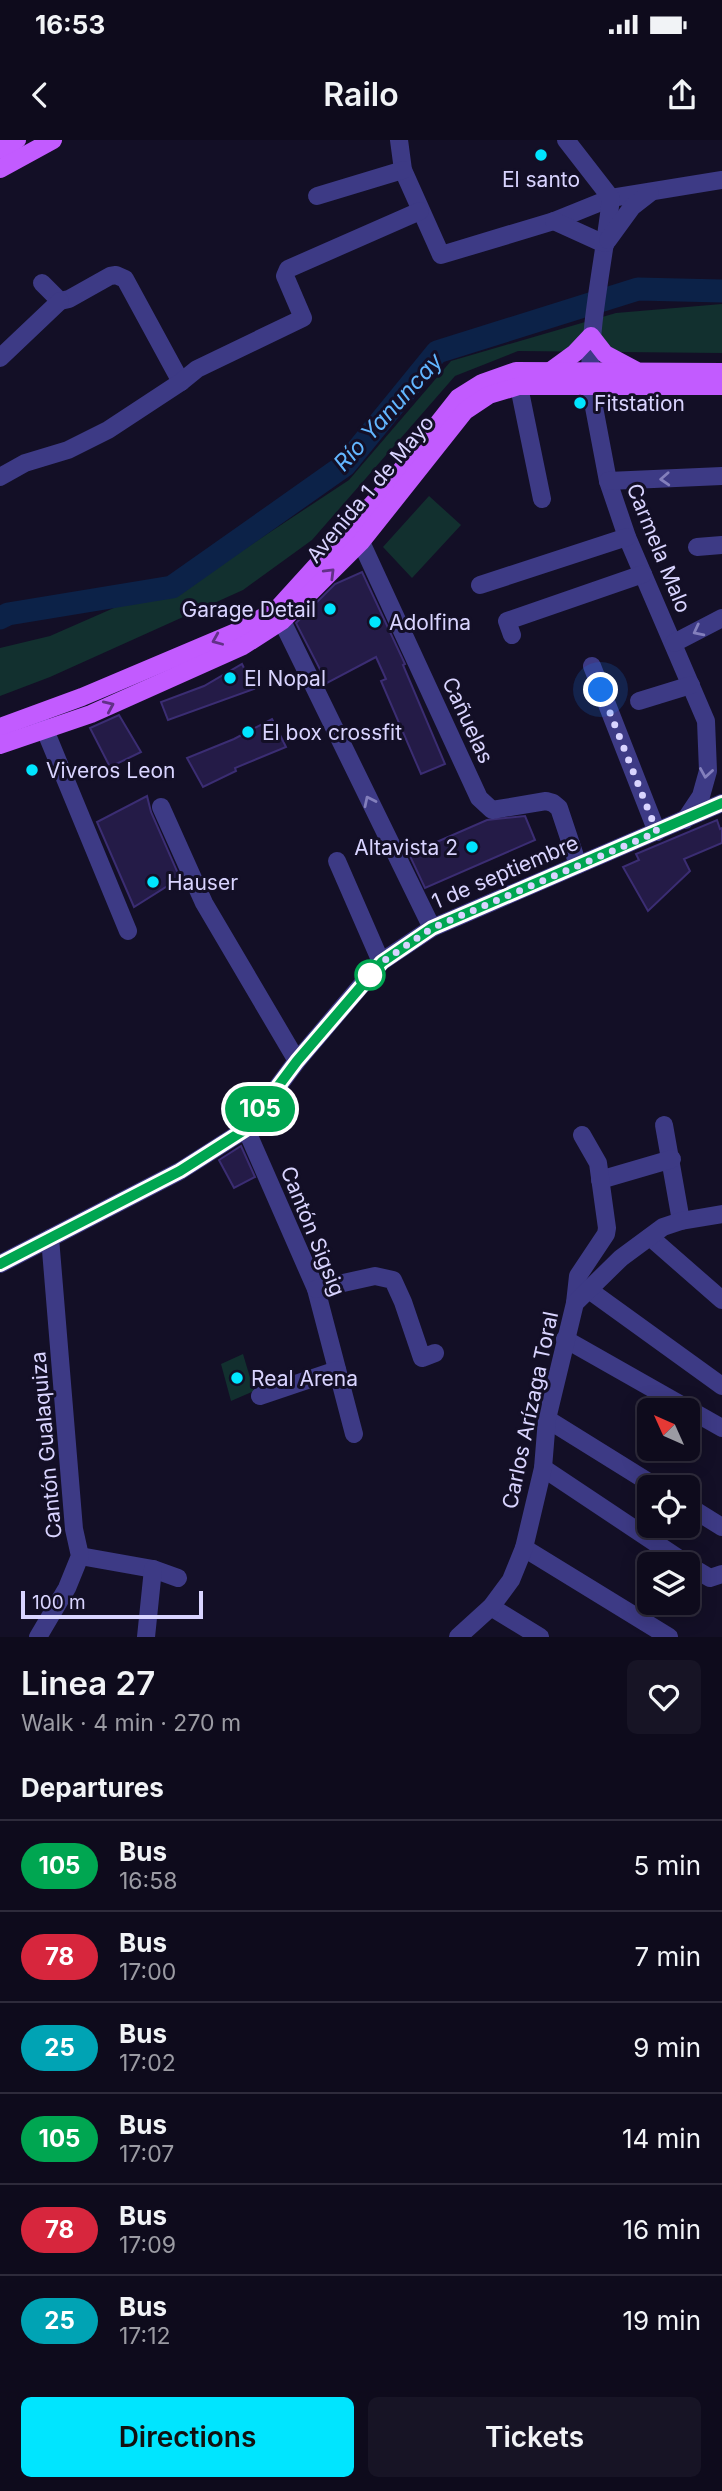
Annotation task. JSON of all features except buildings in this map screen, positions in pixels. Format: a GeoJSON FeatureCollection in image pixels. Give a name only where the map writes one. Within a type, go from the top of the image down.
{"type":"FeatureCollection","features":[{"type":"Feature","properties":{"kind":"main road"},"geometry":{"type":"LineString","coordinates":[[0,150],[17,140]]}},
{"type":"Feature","properties":{"kind":"main road"},"geometry":{"type":"LineString","coordinates":[[0,169],[53,140]]}},
{"type":"Feature","properties":{"kind":"main road"},"geometry":{"type":"LineString","coordinates":[[549,372],[575,353],[591,334],[605,354],[640,373]]}},
{"type":"Feature","properties":{"kind":"main road","name":"Avenida 1 de Mayo"},"geometry":{"type":"LineString","coordinates":[[0,727],[91,714],[243,646],[282,621],[356,536],[387,488],[458,398],[482,383],[549,372],[590,380],[640,373],[722,372]]}},
{"type":"Feature","properties":{"kind":"main road","name":"Avenida 1 de Mayo"},"geometry":{"type":"LineString","coordinates":[[518,379],[722,386]]}},
{"type":"Feature","properties":{"kind":"main road","name":"Avenida 1 de Mayo"},"geometry":{"type":"LineString","coordinates":[[0,745],[41,723],[238,631],[277,609],[356,536]]}},
{"type":"Feature","properties":{"kind":"street"},"geometry":{"type":"LineString","coordinates":[[398,140],[403,170],[441,255],[554,221],[611,198],[722,180]]}},
{"type":"Feature","properties":{"kind":"street"},"geometry":{"type":"LineString","coordinates":[[566,140],[611,198]]}},
{"type":"Feature","properties":{"kind":"street"},"geometry":{"type":"LineString","coordinates":[[317,196],[403,170]]}},
{"type":"Feature","properties":{"kind":"street"},"geometry":{"type":"LineString","coordinates":[[554,221],[606,243],[632,207],[653,191]]}},
{"type":"Feature","properties":{"kind":"street","name":"Carmela Malo"},"geometry":{"type":"LineString","coordinates":[[611,198],[591,334],[590,380],[608,481],[626,537],[706,721],[708,771],[701,796],[685,820]]}},
{"type":"Feature","properties":{"kind":"street"},"geometry":{"type":"LineString","coordinates":[[0,477],[25,463],[68,450],[108,430],[197,369],[303,318],[285,276],[288,269],[420,211]]}},
{"type":"Feature","properties":{"kind":"street"},"geometry":{"type":"LineString","coordinates":[[0,358],[60,301],[116,275],[125,279],[181,382]]}},
{"type":"Feature","properties":{"kind":"street"},"geometry":{"type":"LineString","coordinates":[[42,283],[60,301]]}},
{"type":"Feature","properties":{"kind":"street"},"geometry":{"type":"LineString","coordinates":[[518,379],[542,499]]}},
{"type":"Feature","properties":{"kind":"street"},"geometry":{"type":"LineString","coordinates":[[608,481],[722,476]]}},
{"type":"Feature","properties":{"kind":"street","name":"Cañuelas"},"geometry":{"type":"LineString","coordinates":[[356,536],[479,798],[492,810],[546,801],[553,803],[559,808],[578,865]]}},
{"type":"Feature","properties":{"kind":"street"},"geometry":{"type":"LineString","coordinates":[[480,585],[626,537]]}},
{"type":"Feature","properties":{"kind":"street"},"geometry":{"type":"LineString","coordinates":[[697,547],[722,545]]}},
{"type":"Feature","properties":{"kind":"street"},"geometry":{"type":"LineString","coordinates":[[512,635],[507,621],[643,574]]}},
{"type":"Feature","properties":{"kind":"street"},"geometry":{"type":"LineString","coordinates":[[674,643],[722,618]]}},
{"type":"Feature","properties":{"kind":"street"},"geometry":{"type":"LineString","coordinates":[[282,621],[432,928]]}},
{"type":"Feature","properties":{"kind":"street"},"geometry":{"type":"LineString","coordinates":[[592,666],[657,832]]}},
{"type":"Feature","properties":{"kind":"street"},"geometry":{"type":"LineString","coordinates":[[639,701],[691,685]]}},
{"type":"Feature","properties":{"kind":"street","name":"Carmela Malo"},"geometry":{"type":"LineString","coordinates":[[706,721],[722,738]]}},
{"type":"Feature","properties":{"kind":"street"},"geometry":{"type":"LineString","coordinates":[[41,723],[128,930]]}},
{"type":"Feature","properties":{"kind":"street","name":"1 de septiembre"},"geometry":{"type":"LineString","coordinates":[[0,1264],[180,1171],[246,1129],[297,1061],[382,962],[432,928],[722,803]]}},
{"type":"Feature","properties":{"kind":"street"},"geometry":{"type":"LineString","coordinates":[[161,807],[204,902],[297,1061]]}},
{"type":"Feature","properties":{"kind":"street"},"geometry":{"type":"LineString","coordinates":[[337,861],[382,962]]}},
{"type":"Feature","properties":{"kind":"street"},"geometry":{"type":"LineString","coordinates":[[664,1125],[688,1221],[722,1226]]}},
{"type":"Feature","properties":{"kind":"street","name":"Cantón Sigsig"},"geometry":{"type":"LineString","coordinates":[[246,1129],[316,1289],[354,1434]]}},
{"type":"Feature","properties":{"kind":"street"},"geometry":{"type":"LineString","coordinates":[[575,1303],[578,1276],[606,1234],[607,1228],[598,1163],[582,1135]]}},
{"type":"Feature","properties":{"kind":"street"},"geometry":{"type":"LineString","coordinates":[[600,1180],[671,1159]]}},
{"type":"Feature","properties":{"kind":"street","name":"Carlos Arízaga Toral"},"geometry":{"type":"LineString","coordinates":[[458,1637],[491,1607],[511,1580],[524,1548],[542,1468],[547,1419],[575,1303],[621,1258],[663,1227],[722,1214]]}},
{"type":"Feature","properties":{"kind":"street"},"geometry":{"type":"LineString","coordinates":[[650,1237],[722,1300]]}},
{"type":"Feature","properties":{"kind":"street","name":"Cantón Gualaquiza"},"geometry":{"type":"LineString","coordinates":[[38,1637],[67,1588],[80,1556],[74,1529],[50,1238]]}},
{"type":"Feature","properties":{"kind":"street"},"geometry":{"type":"LineString","coordinates":[[316,1289],[376,1276],[393,1280],[422,1358],[435,1353]]}},
{"type":"Feature","properties":{"kind":"street"},"geometry":{"type":"LineString","coordinates":[[589,1290],[722,1386]]}},
{"type":"Feature","properties":{"kind":"street"},"geometry":{"type":"LineString","coordinates":[[565,1339],[722,1428]]}},
{"type":"Feature","properties":{"kind":"street"},"geometry":{"type":"LineString","coordinates":[[260,1396],[337,1370]]}},
{"type":"Feature","properties":{"kind":"street"},"geometry":{"type":"LineString","coordinates":[[547,1419],[637,1475]]}},
{"type":"Feature","properties":{"kind":"street"},"geometry":{"type":"LineString","coordinates":[[542,1468],[668,1552]]}},
{"type":"Feature","properties":{"kind":"street"},"geometry":{"type":"LineString","coordinates":[[700,1513],[722,1527]]}},
{"type":"Feature","properties":{"kind":"street"},"geometry":{"type":"LineString","coordinates":[[524,1548],[669,1637]]}},
{"type":"Feature","properties":{"kind":"street"},"geometry":{"type":"LineString","coordinates":[[80,1556],[153,1569],[178,1578]]}},
{"type":"Feature","properties":{"kind":"street"},"geometry":{"type":"LineString","coordinates":[[146,1637],[153,1569]]}},
{"type":"Feature","properties":{"kind":"street"},"geometry":{"type":"LineString","coordinates":[[700,1572],[710,1578],[722,1574]]}},
{"type":"Feature","properties":{"kind":"street"},"geometry":{"type":"LineString","coordinates":[[491,1607],[540,1637]]}},
{"type":"Feature","properties":{"kind":"green space"},"geometry":{"type":"Polygon","coordinates":[[[722,304],[722,353],[518,351],[455,376],[312,540],[243,590],[50,677],[0,696],[0,648],[50,636],[237,554],[349,480],[451,361],[616,313],[722,304]]]}},
{"type":"Feature","properties":{"kind":"green space"},"geometry":{"type":"Polygon","coordinates":[[[429,496],[461,525],[412,578],[383,547],[429,496]]]}},
{"type":"Feature","properties":{"kind":"green space","name":"Real Arena"},"geometry":{"type":"Polygon","coordinates":[[[243,1354],[254,1391],[231,1401],[221,1364],[243,1354]]]}},
{"type":"Feature","properties":{"kind":"waterway","name":"Río Yanuncay"},"geometry":{"type":"LineString","coordinates":[[0,618],[8,614],[172,587],[345,465],[437,352],[638,289],[722,291]]}},
{"type":"Feature","properties":{"kind":"bus line","name":"105"},"geometry":{"type":"LineString","coordinates":[[0,1264],[180,1171],[246,1129],[297,1061],[382,962],[432,928],[722,803]]}},
{"type":"Feature","properties":{"kind":"place","name":"El santo"},"geometry":{"type":"Point","coordinates":[541,155]}},
{"type":"Feature","properties":{"kind":"place","name":"Fitstation"},"geometry":{"type":"Point","coordinates":[580,403]}},
{"type":"Feature","properties":{"kind":"place","name":"Garage Detail"},"geometry":{"type":"Point","coordinates":[330,609]}},
{"type":"Feature","properties":{"kind":"place","name":"Adolfina"},"geometry":{"type":"Point","coordinates":[375,622]}},
{"type":"Feature","properties":{"kind":"place","name":"El Nopal"},"geometry":{"type":"Point","coordinates":[230,678]}},
{"type":"Feature","properties":{"kind":"place","name":"El box crossfit"},"geometry":{"type":"Point","coordinates":[248,732]}},
{"type":"Feature","properties":{"kind":"place","name":"Viveros Leon"},"geometry":{"type":"Point","coordinates":[32,770]}},
{"type":"Feature","properties":{"kind":"place","name":"Altavista 2"},"geometry":{"type":"Point","coordinates":[472,847]}},
{"type":"Feature","properties":{"kind":"place","name":"Hauser"},"geometry":{"type":"Point","coordinates":[153,882]}},
{"type":"Feature","properties":{"kind":"place","name":"Real Arena"},"geometry":{"type":"Point","coordinates":[237,1378]}},
{"type":"Feature","properties":{"kind":"route"},"geometry":{"type":"LineString","coordinates":[[370,975],[365,981],[382,962],[432,928],[657,832],[601,690]]}}]}
